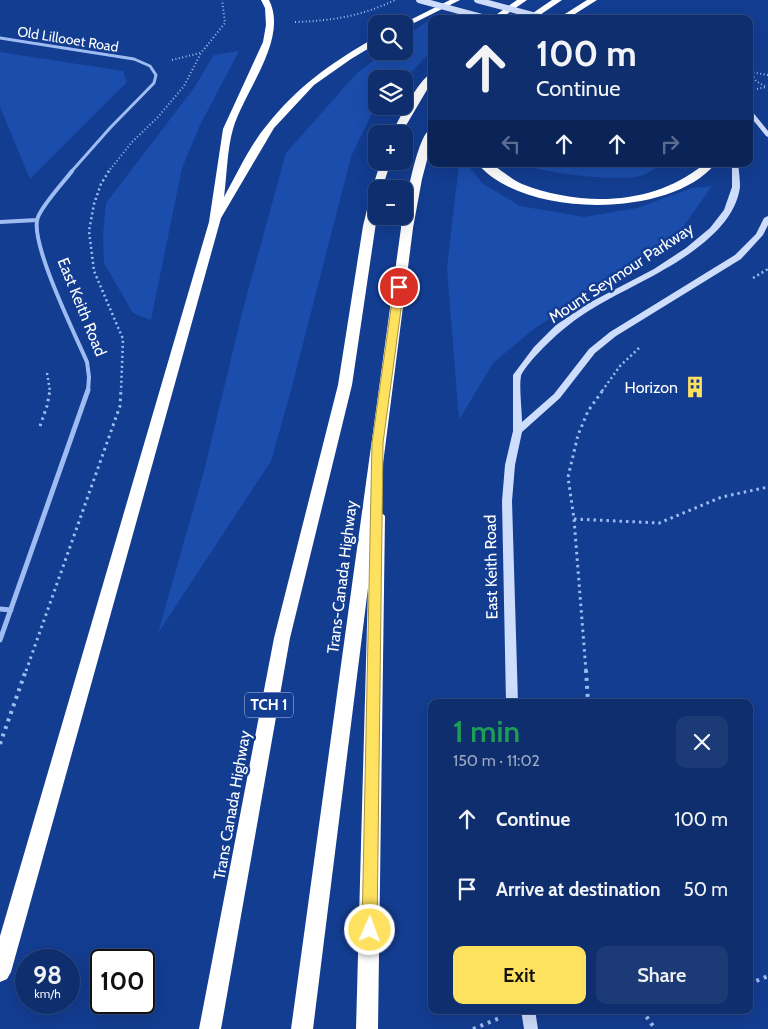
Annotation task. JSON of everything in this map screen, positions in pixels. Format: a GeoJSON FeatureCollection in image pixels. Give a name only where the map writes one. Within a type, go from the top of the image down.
{"type":"FeatureCollection","features":[{"type":"Feature","properties":{"kind":"highway"},"geometry":{"type":"LineString","coordinates":[[0,972],[215,222],[228,129],[267,42],[270,25],[265,0]]}},
{"type":"Feature","properties":{"kind":"highway"},"geometry":{"type":"LineString","coordinates":[[413,22],[456,0]]}},
{"type":"Feature","properties":{"kind":"highway"},"geometry":{"type":"LineString","coordinates":[[500,15],[524,0]]}},
{"type":"Feature","properties":{"kind":"highway"},"geometry":{"type":"LineString","coordinates":[[534,15],[558,0]]}},
{"type":"Feature","properties":{"kind":"highway"},"geometry":{"type":"LineString","coordinates":[[568,15],[593,0]]}},
{"type":"Feature","properties":{"kind":"highway"},"geometry":{"type":"LineString","coordinates":[[215,222],[270,127],[311,83],[368,46]]}},
{"type":"Feature","properties":{"kind":"highway"},"geometry":{"type":"LineString","coordinates":[[400,125],[428,81]]}},
{"type":"Feature","properties":{"kind":"highway","name":"Trans-Canada Highway"},"geometry":{"type":"LineString","coordinates":[[302,1029],[378,443],[414,187],[428,140]]}},
{"type":"Feature","properties":{"kind":"highway"},"geometry":{"type":"LineString","coordinates":[[487,167],[504,180],[539,193],[566,199],[609,202],[639,199],[673,189],[692,180],[707,167]]}},
{"type":"Feature","properties":{"kind":"highway","name":"Trans Canada Highway"},"geometry":{"type":"LineString","coordinates":[[210,1029],[282,638],[345,385],[369,225]]}},
{"type":"Feature","properties":{"kind":"highway"},"geometry":{"type":"LineString","coordinates":[[366,1029],[371,871],[378,443]]}},
{"type":"Feature","properties":{"kind":"main road"},"geometry":{"type":"LineString","coordinates":[[419,0],[474,15]]}},
{"type":"Feature","properties":{"kind":"main road"},"geometry":{"type":"LineString","coordinates":[[477,0],[532,15]]}},
{"type":"Feature","properties":{"kind":"main road"},"geometry":{"type":"LineString","coordinates":[[753,116],[768,135]]}},
{"type":"Feature","properties":{"kind":"main road","name":"Mount Seymour Parkway"},"geometry":{"type":"LineString","coordinates":[[518,431],[517,375],[537,349],[567,322],[592,305],[657,270],[689,250],[713,230],[728,210],[731,202],[736,187],[736,167]]}},
{"type":"Feature","properties":{"kind":"main road"},"geometry":{"type":"LineString","coordinates":[[518,431],[556,396],[592,351],[613,334],[738,257],[759,235],[768,218]]}},
{"type":"Feature","properties":{"kind":"main road","name":"East Keith Road"},"geometry":{"type":"LineString","coordinates":[[512,699],[507,501],[510,465],[518,431]]}},
{"type":"Feature","properties":{"kind":"main road"},"geometry":{"type":"LineString","coordinates":[[529,1014],[532,1029]]}},
{"type":"Feature","properties":{"kind":"street","name":"Old Lillooet Road"},"geometry":{"type":"LineString","coordinates":[[0,38],[134,59],[150,66],[154,70],[154,83],[107,130],[65,180],[37,220]]}},
{"type":"Feature","properties":{"kind":"street"},"geometry":{"type":"LineString","coordinates":[[0,222],[37,220]]}},
{"type":"Feature","properties":{"kind":"street","name":"East Keith Road"},"geometry":{"type":"LineString","coordinates":[[0,640],[87,396],[89,377],[87,362],[43,256],[37,236],[37,220]]}},
{"type":"Feature","properties":{"kind":"street"},"geometry":{"type":"LineString","coordinates":[[0,609],[11,610]]}},
{"type":"Feature","properties":{"kind":"path"},"geometry":{"type":"LineString","coordinates":[[295,22],[324,21],[361,16],[396,0]]}},
{"type":"Feature","properties":{"kind":"path"},"geometry":{"type":"LineString","coordinates":[[753,72],[768,75]]}},
{"type":"Feature","properties":{"kind":"path"},"geometry":{"type":"LineString","coordinates":[[753,76],[766,88],[753,90]]}},
{"type":"Feature","properties":{"kind":"path"},"geometry":{"type":"LineString","coordinates":[[749,281],[768,269]]}},
{"type":"Feature","properties":{"kind":"path"},"geometry":{"type":"LineString","coordinates":[[588,699],[574,519],[568,477],[578,435],[588,410],[620,366],[642,345]]}},
{"type":"Feature","properties":{"kind":"path"},"geometry":{"type":"LineString","coordinates":[[40,426],[51,397],[51,383],[47,373]]}},
{"type":"Feature","properties":{"kind":"path"},"geometry":{"type":"LineString","coordinates":[[574,519],[659,523],[722,497],[768,487]]}},
{"type":"Feature","properties":{"kind":"path"},"geometry":{"type":"LineString","coordinates":[[753,982],[768,976]]}},
{"type":"Feature","properties":{"kind":"path"},"geometry":{"type":"LineString","coordinates":[[473,1029],[510,1014]]}},
{"type":"Feature","properties":{"kind":"path"},"geometry":{"type":"LineString","coordinates":[[645,1014],[655,1029]]}},
{"type":"Feature","properties":{"kind":"shaded area"},"geometry":{"type":"Polygon","coordinates":[[[428,22],[428,54],[413,70],[368,70],[368,115],[371,115],[351,157],[271,461],[158,633],[204,471],[243,309],[286,153],[357,73],[374,60],[413,60],[413,31],[428,22]]]}},
{"type":"Feature","properties":{"kind":"shaded area"},"geometry":{"type":"Polygon","coordinates":[[[239,51],[200,125],[182,168],[151,320],[133,313],[104,263],[103,235],[106,203],[194,88],[214,55],[239,51]]]}},
{"type":"Feature","properties":{"kind":"shaded area"},"geometry":{"type":"Polygon","coordinates":[[[0,52],[123,71],[127,82],[30,179],[0,107],[0,52]]]}},
{"type":"Feature","properties":{"kind":"shaded area"},"geometry":{"type":"Polygon","coordinates":[[[459,167],[469,167],[482,183],[520,206],[584,217],[637,208],[692,188],[712,186],[681,230],[645,258],[535,328],[493,363],[459,420],[447,268],[459,167]]]}},
{"type":"Feature","properties":{"kind":"shaded area"},"geometry":{"type":"Polygon","coordinates":[[[532,167],[658,167],[643,175],[617,178],[547,171],[532,167]]]}},
{"type":"Feature","properties":{"kind":"place","name":"Horizon"},"geometry":{"type":"Point","coordinates":[695,387]}},
{"type":"Feature","properties":{"kind":"route"},"geometry":{"type":"LineString","coordinates":[[370,930],[378,443],[399,287]]}}]}
